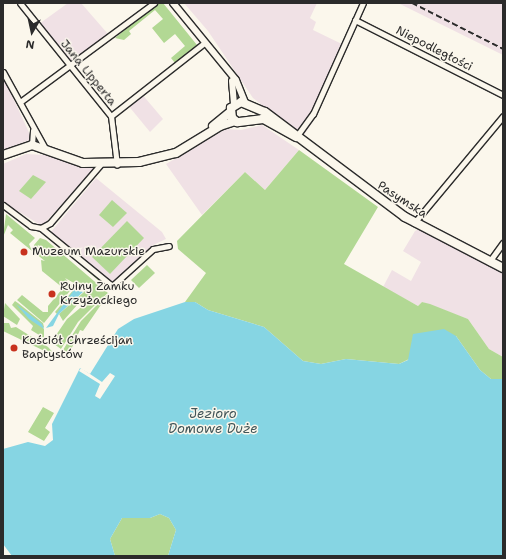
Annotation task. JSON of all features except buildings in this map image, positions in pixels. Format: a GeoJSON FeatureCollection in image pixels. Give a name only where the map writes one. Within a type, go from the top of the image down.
{"type":"FeatureCollection","features":[{"type":"Feature","properties":{"kind":"main road"},"geometry":{"type":"LineString","coordinates":[[196,142],[230,112],[234,103],[248,104],[249,120]]}},
{"type":"Feature","properties":{"kind":"main road","name":"Pasymska"},"geometry":{"type":"LineString","coordinates":[[248,104],[265,112],[296,137],[414,224],[503,268]]}},
{"type":"Feature","properties":{"kind":"main road"},"geometry":{"type":"LineString","coordinates":[[3,155],[32,145],[74,161],[100,165],[117,165],[166,157],[235,121],[230,112]]}},
{"type":"Feature","properties":{"kind":"main road","name":"Pasymska"},"geometry":{"type":"LineString","coordinates":[[235,121],[263,119],[296,137]]}},
{"type":"Feature","properties":{"kind":"main road"},"geometry":{"type":"LineString","coordinates":[[3,160],[30,150],[46,151]]}},
{"type":"Feature","properties":{"kind":"street","name":"Jana Lipperta"},"geometry":{"type":"LineString","coordinates":[[20,3],[70,68],[111,116],[117,165]]}},
{"type":"Feature","properties":{"kind":"street"},"geometry":{"type":"LineString","coordinates":[[20,102],[70,68],[154,3]]}},
{"type":"Feature","properties":{"kind":"street"},"geometry":{"type":"LineString","coordinates":[[172,3],[225,69],[236,80],[248,104]]}},
{"type":"Feature","properties":{"kind":"street"},"geometry":{"type":"LineString","coordinates":[[296,137],[313,114],[363,3]]}},
{"type":"Feature","properties":{"kind":"street","name":"Niepodległości"},"geometry":{"type":"LineString","coordinates":[[355,20],[503,95]]}},
{"type":"Feature","properties":{"kind":"street"},"geometry":{"type":"LineString","coordinates":[[111,116],[204,43]]}},
{"type":"Feature","properties":{"kind":"street"},"geometry":{"type":"LineString","coordinates":[[225,69],[235,89],[234,103]]}},
{"type":"Feature","properties":{"kind":"street"},"geometry":{"type":"LineString","coordinates":[[3,72],[46,151]]}},
{"type":"Feature","properties":{"kind":"street"},"geometry":{"type":"LineString","coordinates":[[414,224],[503,116]]}},
{"type":"Feature","properties":{"kind":"street"},"geometry":{"type":"LineString","coordinates":[[32,145],[33,127]]}},
{"type":"Feature","properties":{"kind":"street"},"geometry":{"type":"LineString","coordinates":[[41,228],[50,223],[100,165]]}},
{"type":"Feature","properties":{"kind":"street"},"geometry":{"type":"LineString","coordinates":[[3,205],[31,226],[41,228],[112,286],[153,249],[169,246]]}},
{"type":"Feature","properties":{"kind":"street"},"geometry":{"type":"LineString","coordinates":[[489,262],[503,243]]}},
{"type":"Feature","properties":{"kind":"shaded area"},"geometry":{"type":"Polygon","coordinates":[[[68,3],[81,3],[108,34],[71,63],[39,24],[68,3]]]}},
{"type":"Feature","properties":{"kind":"shaded area"},"geometry":{"type":"Polygon","coordinates":[[[184,3],[317,3],[310,18],[316,22],[313,30],[348,47],[314,120],[302,138],[253,98],[208,31],[184,3]]]}},
{"type":"Feature","properties":{"kind":"shaded area"},"geometry":{"type":"Polygon","coordinates":[[[398,3],[503,3],[503,55],[398,3]]]}},
{"type":"Feature","properties":{"kind":"shaded area"},"geometry":{"type":"Polygon","coordinates":[[[3,76],[32,139],[3,150],[3,76]]]}},
{"type":"Feature","properties":{"kind":"shaded area"},"geometry":{"type":"Polygon","coordinates":[[[141,93],[163,119],[150,132],[127,104],[141,93]]]}},
{"type":"Feature","properties":{"kind":"shaded area"},"geometry":{"type":"Polygon","coordinates":[[[262,125],[299,150],[265,190],[245,172],[202,215],[166,164],[226,129],[241,130],[262,125]]]}},
{"type":"Feature","properties":{"kind":"shaded area"},"geometry":{"type":"Polygon","coordinates":[[[26,154],[45,155],[95,168],[42,226],[3,202],[3,164],[26,154]]]}},
{"type":"Feature","properties":{"kind":"shaded area"},"geometry":{"type":"Polygon","coordinates":[[[96,178],[162,232],[166,239],[153,245],[113,284],[50,233],[96,178]]]}},
{"type":"Feature","properties":{"kind":"shaded area"},"geometry":{"type":"Polygon","coordinates":[[[421,228],[503,272],[503,357],[489,349],[468,319],[422,302],[418,306],[383,287],[392,270],[411,281],[421,262],[403,251],[415,231],[421,228]]]}},
{"type":"Feature","properties":{"kind":"green space"},"geometry":{"type":"Polygon","coordinates":[[[157,3],[163,3],[197,45],[175,63],[171,58],[185,46],[175,34],[164,43],[152,28],[163,19],[155,10],[129,31],[131,34],[124,40],[115,38],[157,3]]]}},
{"type":"Feature","properties":{"kind":"green space"},"geometry":{"type":"Polygon","coordinates":[[[299,150],[378,207],[344,264],[418,306],[422,302],[430,304],[468,319],[489,349],[503,357],[503,379],[491,379],[480,370],[456,336],[399,364],[346,359],[321,364],[303,361],[264,327],[208,310],[195,302],[185,302],[206,273],[178,249],[177,241],[245,172],[265,190],[299,150]]]}},
{"type":"Feature","properties":{"kind":"green space"},"geometry":{"type":"Polygon","coordinates":[[[33,175],[46,182],[31,199],[19,191],[33,175]]]}},
{"type":"Feature","properties":{"kind":"green space"},"geometry":{"type":"Polygon","coordinates":[[[112,200],[127,213],[113,227],[99,215],[112,200]]]}},
{"type":"Feature","properties":{"kind":"green space"},"geometry":{"type":"Polygon","coordinates":[[[6,214],[35,238],[29,244],[32,251],[10,233],[13,230],[8,225],[3,237],[6,214]]]}},
{"type":"Feature","properties":{"kind":"green space"},"geometry":{"type":"Polygon","coordinates":[[[127,221],[144,238],[110,274],[92,257],[127,221]]]}},
{"type":"Feature","properties":{"kind":"green space"},"geometry":{"type":"Polygon","coordinates":[[[40,238],[46,240],[108,293],[100,300],[78,304],[63,321],[59,314],[84,292],[82,288],[78,290],[74,289],[81,287],[65,278],[73,287],[44,323],[17,300],[22,295],[43,312],[48,312],[48,306],[63,288],[42,271],[41,260],[45,261],[35,253],[34,245],[40,238]]]}},
{"type":"Feature","properties":{"kind":"green space"},"geometry":{"type":"Polygon","coordinates":[[[50,239],[109,287],[106,287],[50,239]]]}},
{"type":"Feature","properties":{"kind":"green space"},"geometry":{"type":"Polygon","coordinates":[[[147,265],[155,273],[139,288],[131,280],[147,265]]]}},
{"type":"Feature","properties":{"kind":"green space"},"geometry":{"type":"Polygon","coordinates":[[[74,289],[73,296],[57,314],[55,312],[74,289]]]}},
{"type":"Feature","properties":{"kind":"green space"},"geometry":{"type":"Polygon","coordinates":[[[109,293],[83,331],[80,330],[69,354],[63,350],[81,321],[109,293]]]}},
{"type":"Feature","properties":{"kind":"green space"},"geometry":{"type":"Polygon","coordinates":[[[15,301],[43,323],[43,328],[17,304],[44,329],[44,338],[31,330],[33,326],[12,305],[15,301]]]}},
{"type":"Feature","properties":{"kind":"green space"},"geometry":{"type":"Polygon","coordinates":[[[5,303],[20,319],[17,325],[3,316],[5,303]]]}},
{"type":"Feature","properties":{"kind":"green space"},"geometry":{"type":"Polygon","coordinates":[[[86,303],[95,305],[78,322],[61,349],[54,344],[54,338],[67,319],[86,303]]]}},
{"type":"Feature","properties":{"kind":"green space"},"geometry":{"type":"Polygon","coordinates":[[[3,319],[4,323],[9,323],[11,328],[16,327],[48,347],[57,357],[3,331],[3,319]]]}},
{"type":"Feature","properties":{"kind":"green space"},"geometry":{"type":"Polygon","coordinates":[[[43,407],[54,413],[45,428],[50,432],[44,441],[28,432],[43,407]]]}},
{"type":"Feature","properties":{"kind":"green space"},"geometry":{"type":"Polygon","coordinates":[[[160,514],[169,518],[176,530],[168,556],[115,556],[110,539],[122,518],[150,518],[160,514]]]}},
{"type":"Feature","properties":{"kind":"water"},"geometry":{"type":"Polygon","coordinates":[[[74,290],[83,292],[59,314],[53,326],[46,328],[74,290]]]}},
{"type":"Feature","properties":{"kind":"water","name":"Jezioro Domowe Duże"},"geometry":{"type":"Polygon","coordinates":[[[185,302],[195,302],[208,310],[264,327],[303,361],[321,364],[346,359],[399,364],[408,360],[413,334],[444,329],[456,336],[480,370],[491,379],[503,379],[503,556],[168,556],[176,530],[169,518],[160,514],[150,518],[122,518],[110,539],[115,556],[12,556],[3,544],[3,449],[28,442],[45,446],[53,440],[52,424],[80,368],[90,374],[118,329],[134,319],[185,302]]]}},
{"type":"Feature","properties":{"kind":"water"},"geometry":{"type":"Polygon","coordinates":[[[16,304],[42,324],[44,329],[29,319],[16,304]]]}},
{"type":"Feature","properties":{"kind":"pier"},"geometry":{"type":"Polygon","coordinates":[[[81,368],[102,382],[110,373],[115,376],[100,399],[95,396],[100,384],[79,371],[81,368]]]}},
{"type":"Feature","properties":{"kind":"railway"},"geometry":{"type":"LineString","coordinates":[[412,3],[503,49]]}},
{"type":"Feature","properties":{"kind":"place","name":"Muzeum Mazurskie"},"geometry":{"type":"Point","coordinates":[24,252]}},
{"type":"Feature","properties":{"kind":"place","name":"Ruiny Zamku Krzyżackiego"},"geometry":{"type":"Point","coordinates":[52,294]}},
{"type":"Feature","properties":{"kind":"place","name":"Kościół Chrześcijan Baptystów"},"geometry":{"type":"Point","coordinates":[14,348]}}]}
